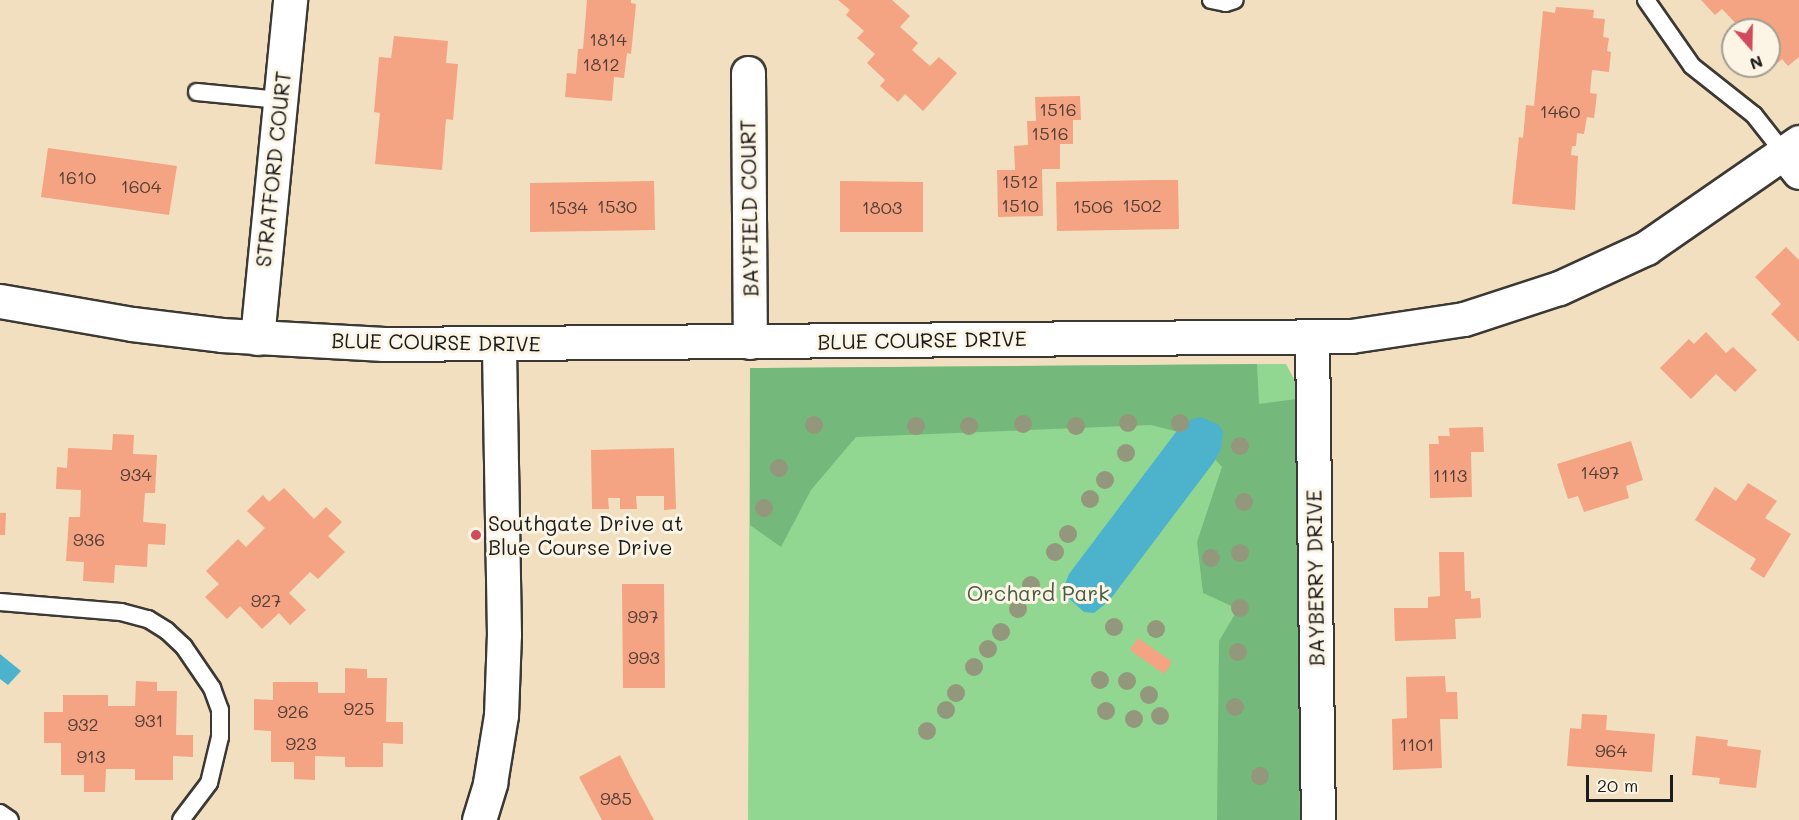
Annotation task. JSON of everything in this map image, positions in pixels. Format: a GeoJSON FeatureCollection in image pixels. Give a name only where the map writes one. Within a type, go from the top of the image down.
{"type":"FeatureCollection","features":[{"type":"Feature","properties":{"kind":"main road","name":"STRATFORD COURT"},"geometry":{"type":"LineString","coordinates":[[257,338],[290,0]]}},
{"type":"Feature","properties":{"kind":"main road","name":"BAYFIELD COURT"},"geometry":{"type":"LineString","coordinates":[[748,73],[750,342]]}},
{"type":"Feature","properties":{"kind":"main road","name":"BLUE COURSE DRIVE"},"geometry":{"type":"LineString","coordinates":[[0,301],[132,324],[257,338],[384,344],[1351,336],[1428,326],[1500,309],[1559,288],[1646,248],[1794,156]]}},
{"type":"Feature","properties":{"kind":"main road","name":"BAYBERRY DRIVE"},"geometry":{"type":"LineString","coordinates":[[1312,337],[1318,820]]}},
{"type":"Feature","properties":{"kind":"main road"},"geometry":{"type":"LineString","coordinates":[[479,820],[490,783],[501,715],[504,635],[500,344]]}},
{"type":"Feature","properties":{"kind":"lane"},"geometry":{"type":"LineString","coordinates":[[1211,0],[1226,3],[1235,0]]}},
{"type":"Feature","properties":{"kind":"lane"},"geometry":{"type":"LineString","coordinates":[[1646,0],[1692,66],[1754,115],[1794,156]]}},
{"type":"Feature","properties":{"kind":"lane"},"geometry":{"type":"LineString","coordinates":[[197,92],[280,100]]}},
{"type":"Feature","properties":{"kind":"lane"},"geometry":{"type":"LineString","coordinates":[[0,602],[121,612],[148,619],[167,631],[184,647],[212,688],[220,710],[220,738],[209,783],[181,820]]}},
{"type":"Feature","properties":{"kind":"lane"},"geometry":{"type":"LineString","coordinates":[[0,813],[10,820]]}},
{"type":"Feature","properties":{"kind":"green space"},"geometry":{"type":"Polygon","coordinates":[[[1257,364],[1259,404],[1296,399],[1300,820],[1217,820],[1219,641],[1238,609],[1203,593],[1197,542],[1222,467],[1194,436],[1151,425],[856,437],[811,490],[781,547],[750,525],[750,368],[1257,364]]]}},
{"type":"Feature","properties":{"kind":"green space","name":"Orchard Park"},"geometry":{"type":"Polygon","coordinates":[[[1286,364],[1296,383],[1300,820],[748,820],[750,368],[1286,364]]]}},
{"type":"Feature","properties":{"kind":"water"},"geometry":{"type":"Polygon","coordinates":[[[1201,417],[1219,425],[1223,432],[1221,449],[1214,462],[1109,601],[1094,613],[1084,612],[1067,597],[1064,587],[1069,574],[1179,428],[1192,419],[1201,417]]]}},
{"type":"Feature","properties":{"kind":"water"},"geometry":{"type":"Polygon","coordinates":[[[0,654],[21,671],[8,685],[0,679],[0,654]]]}},
{"type":"Feature","properties":{"kind":"building"},"geometry":{"type":"Polygon","coordinates":[[[587,0],[631,0],[631,3],[636,4],[631,54],[627,53],[624,78],[614,77],[612,101],[565,97],[567,73],[576,74],[578,49],[583,49],[587,0]]]}},
{"type":"Feature","properties":{"kind":"building"},"geometry":{"type":"Polygon","coordinates":[[[838,0],[892,0],[910,16],[900,27],[918,43],[912,50],[930,66],[939,57],[957,73],[923,111],[905,94],[898,102],[880,86],[885,80],[867,63],[875,54],[857,38],[864,31],[846,15],[850,10],[838,0]]]}},
{"type":"Feature","properties":{"kind":"building"},"geometry":{"type":"Polygon","coordinates":[[[1701,0],[1799,0],[1799,57],[1788,66],[1781,60],[1781,18],[1731,18],[1722,9],[1715,15],[1701,0]]]}},
{"type":"Feature","properties":{"kind":"building"},"geometry":{"type":"Polygon","coordinates":[[[1556,7],[1594,10],[1593,18],[1605,19],[1603,37],[1609,38],[1607,51],[1611,52],[1609,72],[1592,70],[1590,93],[1597,94],[1594,118],[1587,117],[1584,134],[1577,133],[1576,146],[1572,146],[1571,155],[1578,156],[1575,210],[1512,204],[1519,137],[1523,138],[1526,105],[1534,106],[1543,11],[1555,13],[1556,7]]]}},
{"type":"Feature","properties":{"kind":"building"},"geometry":{"type":"Polygon","coordinates":[[[394,36],[448,41],[446,63],[458,64],[453,120],[446,119],[442,170],[375,164],[380,113],[374,112],[379,57],[391,58],[394,36]]]}},
{"type":"Feature","properties":{"kind":"building"},"geometry":{"type":"Polygon","coordinates":[[[1080,96],[1081,120],[1073,120],[1073,144],[1060,144],[1060,169],[1042,169],[1043,216],[998,217],[997,170],[1015,170],[1014,146],[1028,145],[1027,121],[1036,121],[1035,97],[1080,96]]]}},
{"type":"Feature","properties":{"kind":"building"},"geometry":{"type":"Polygon","coordinates":[[[48,148],[177,166],[169,215],[41,197],[48,148]]]}},
{"type":"Feature","properties":{"kind":"building"},"geometry":{"type":"Polygon","coordinates":[[[1178,180],[1179,229],[1057,231],[1056,182],[1178,180]]]}},
{"type":"Feature","properties":{"kind":"building"},"geometry":{"type":"Polygon","coordinates":[[[654,181],[655,230],[530,232],[530,183],[654,181]]]}},
{"type":"Feature","properties":{"kind":"building"},"geometry":{"type":"Polygon","coordinates":[[[840,181],[923,182],[923,232],[840,232],[840,181]]]}},
{"type":"Feature","properties":{"kind":"building"},"geometry":{"type":"Polygon","coordinates":[[[1786,247],[1799,260],[1799,342],[1771,314],[1781,304],[1755,277],[1786,247]]]}},
{"type":"Feature","properties":{"kind":"building"},"geometry":{"type":"Polygon","coordinates":[[[1706,332],[1726,353],[1733,347],[1757,370],[1735,392],[1716,374],[1691,399],[1660,368],[1689,339],[1694,344],[1706,332]]]}},
{"type":"Feature","properties":{"kind":"building"},"geometry":{"type":"Polygon","coordinates":[[[1483,427],[1484,452],[1471,452],[1472,497],[1430,498],[1429,444],[1439,444],[1438,436],[1450,436],[1449,428],[1483,427]]]}},
{"type":"Feature","properties":{"kind":"building"},"geometry":{"type":"Polygon","coordinates":[[[113,434],[134,435],[133,454],[157,455],[155,493],[145,493],[143,522],[166,524],[165,545],[148,544],[147,567],[115,565],[114,583],[83,581],[84,562],[66,561],[69,517],[80,517],[81,490],[56,489],[57,467],[67,468],[68,448],[112,450],[113,434]]]}},
{"type":"Feature","properties":{"kind":"building"},"geometry":{"type":"Polygon","coordinates":[[[1631,441],[1643,480],[1626,486],[1629,498],[1584,512],[1578,496],[1568,499],[1557,464],[1631,441]]]}},
{"type":"Feature","properties":{"kind":"building"},"geometry":{"type":"Polygon","coordinates":[[[674,448],[676,509],[664,510],[664,496],[636,496],[637,509],[620,509],[620,498],[608,498],[609,509],[592,509],[591,450],[674,448]]]}},
{"type":"Feature","properties":{"kind":"building"},"geometry":{"type":"Polygon","coordinates":[[[1748,483],[1777,501],[1765,518],[1791,534],[1764,578],[1750,569],[1756,559],[1695,520],[1715,487],[1736,501],[1748,483]]]}},
{"type":"Feature","properties":{"kind":"building"},"geometry":{"type":"Polygon","coordinates":[[[284,488],[314,519],[326,507],[342,522],[328,536],[345,552],[318,579],[310,572],[289,593],[306,610],[290,625],[279,613],[262,629],[240,606],[227,619],[205,597],[219,584],[206,571],[238,539],[246,547],[265,528],[247,511],[263,495],[269,502],[284,488]]]}},
{"type":"Feature","properties":{"kind":"building"},"geometry":{"type":"Polygon","coordinates":[[[0,513],[6,513],[5,535],[0,535],[0,513]]]}},
{"type":"Feature","properties":{"kind":"building"},"geometry":{"type":"Polygon","coordinates":[[[1439,552],[1464,552],[1465,591],[1471,591],[1471,599],[1480,598],[1481,618],[1455,619],[1456,639],[1395,641],[1394,608],[1428,608],[1428,597],[1440,596],[1439,552]]]}},
{"type":"Feature","properties":{"kind":"building"},"geometry":{"type":"Polygon","coordinates":[[[622,584],[664,584],[665,688],[623,688],[622,584]]]}},
{"type":"Feature","properties":{"kind":"building"},"geometry":{"type":"Polygon","coordinates":[[[1138,638],[1172,662],[1164,674],[1130,650],[1138,638]]]}},
{"type":"Feature","properties":{"kind":"building"},"geometry":{"type":"Polygon","coordinates":[[[345,668],[367,669],[367,678],[387,678],[386,722],[403,722],[403,744],[383,743],[383,767],[345,767],[345,757],[315,756],[315,780],[294,779],[294,762],[271,762],[271,731],[254,730],[254,699],[273,700],[273,682],[318,682],[318,693],[345,693],[345,668]]]}},
{"type":"Feature","properties":{"kind":"building"},"geometry":{"type":"Polygon","coordinates":[[[1445,676],[1446,692],[1457,692],[1458,719],[1440,719],[1442,768],[1393,770],[1392,719],[1407,718],[1406,677],[1445,676]]]}},
{"type":"Feature","properties":{"kind":"building"},"geometry":{"type":"Polygon","coordinates":[[[136,681],[157,682],[157,691],[177,691],[176,735],[193,735],[193,757],[173,756],[173,780],[135,780],[135,769],[106,769],[105,792],[84,792],[84,775],[61,775],[61,743],[44,743],[44,712],[63,712],[63,695],[108,695],[108,706],[135,706],[136,681]]]}},
{"type":"Feature","properties":{"kind":"building"},"geometry":{"type":"Polygon","coordinates":[[[1582,714],[1607,715],[1606,730],[1655,734],[1652,772],[1567,766],[1570,728],[1581,729],[1582,714]]]}},
{"type":"Feature","properties":{"kind":"building"},"geometry":{"type":"Polygon","coordinates":[[[1696,736],[1728,740],[1727,746],[1761,750],[1756,788],[1719,784],[1720,778],[1692,775],[1696,736]]]}},
{"type":"Feature","properties":{"kind":"building"},"geometry":{"type":"Polygon","coordinates":[[[620,755],[654,820],[602,820],[579,777],[620,755]]]}},
{"type":"Feature","properties":{"kind":"place","name":"Southgate Drive at Blue Course Drive"},"geometry":{"type":"Point","coordinates":[476,535]}}]}
